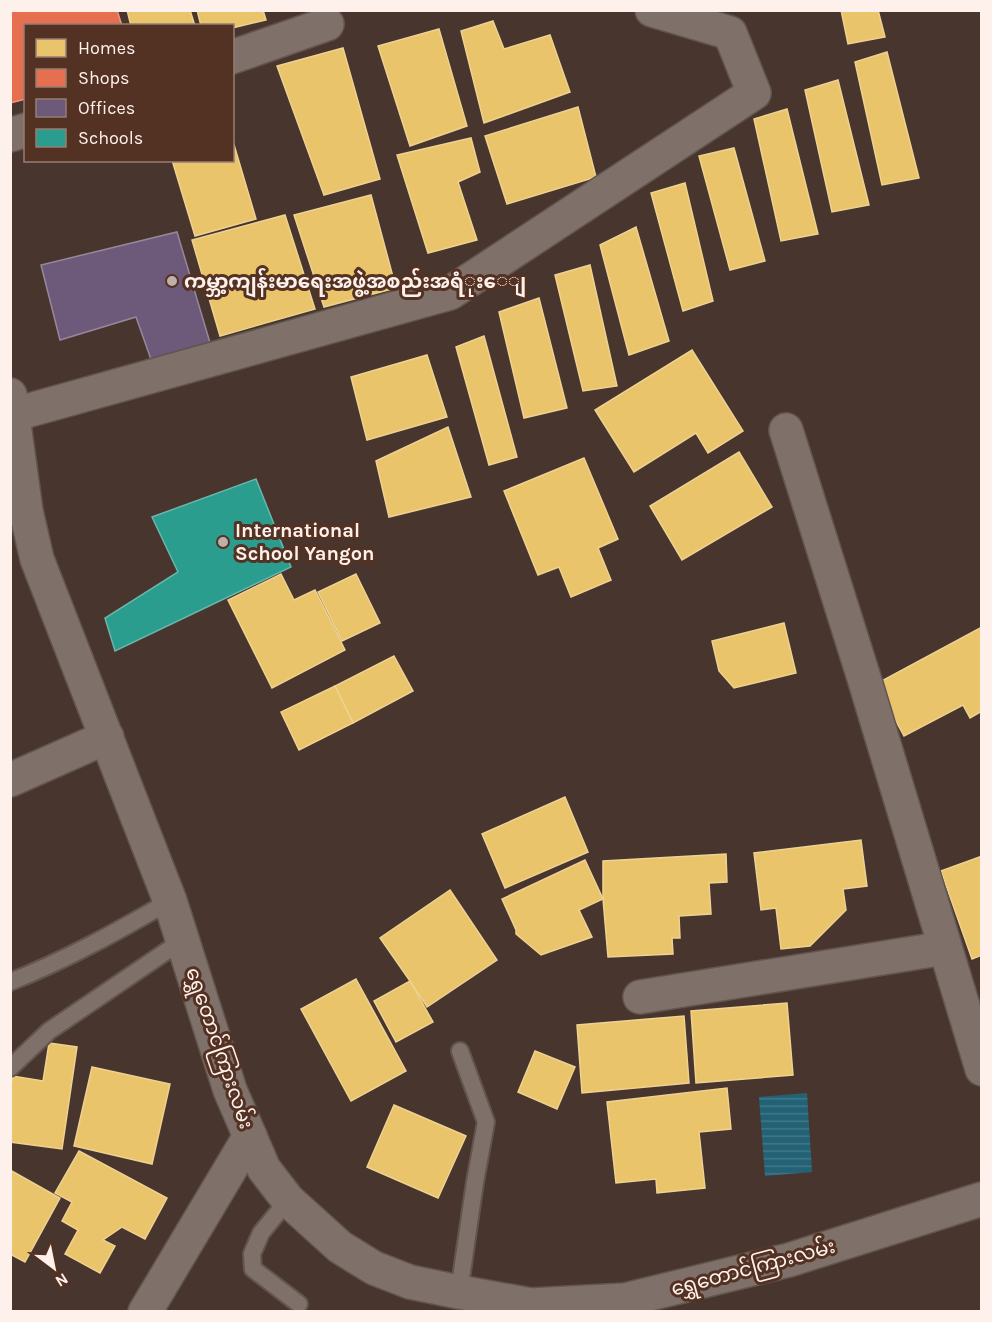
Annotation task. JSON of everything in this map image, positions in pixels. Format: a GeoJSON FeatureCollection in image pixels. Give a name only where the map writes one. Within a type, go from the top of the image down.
{"type":"FeatureCollection","features":[{"type":"Feature","properties":{"kind":"street"},"geometry":{"type":"LineString","coordinates":[[11,405],[450,293],[754,93],[730,33],[652,10]]}},
{"type":"Feature","properties":{"kind":"street"},"geometry":{"type":"LineString","coordinates":[[234,56],[327,24]]}},
{"type":"Feature","properties":{"kind":"street","name":"ရွှေတောင်ကြားလမ်း"},"geometry":{"type":"LineString","coordinates":[[11,405],[26,511],[37,559],[170,901],[230,1090],[264,1169],[288,1200],[340,1247],[375,1268],[410,1282],[459,1292],[531,1305],[625,1300],[789,1260],[981,1199]]}},
{"type":"Feature","properties":{"kind":"street"},"geometry":{"type":"LineString","coordinates":[[786,430],[864,678],[981,1069]]}},
{"type":"Feature","properties":{"kind":"street"},"geometry":{"type":"LineString","coordinates":[[10,780],[107,737]]}},
{"type":"Feature","properties":{"kind":"street"},"geometry":{"type":"LineString","coordinates":[[640,997],[945,948]]}},
{"type":"Feature","properties":{"kind":"street"},"geometry":{"type":"LineString","coordinates":[[145,1311],[250,1136]]}},
{"type":"Feature","properties":{"kind":"lane"},"geometry":{"type":"LineString","coordinates":[[10,982],[46,968],[170,901]]}},
{"type":"Feature","properties":{"kind":"lane"},"geometry":{"type":"LineString","coordinates":[[10,1068],[48,1031],[183,940]]}},
{"type":"Feature","properties":{"kind":"lane"},"geometry":{"type":"LineString","coordinates":[[459,1292],[486,1122],[460,1051]]}},
{"type":"Feature","properties":{"kind":"lane"},"geometry":{"type":"LineString","coordinates":[[288,1200],[261,1233],[252,1254],[253,1269],[299,1304]]}},
{"type":"Feature","properties":{"kind":"water"},"geometry":{"type":"Polygon","coordinates":[[[807,1093],[812,1172],[765,1176],[759,1097],[807,1093]]]}},
{"type":"Feature","properties":{"kind":"building: Homes"},"geometry":{"type":"Polygon","coordinates":[[[127,10],[190,10],[194,24],[130,24],[127,10]]]}},
{"type":"Feature","properties":{"kind":"building: Homes"},"geometry":{"type":"Polygon","coordinates":[[[197,10],[263,10],[266,20],[234,28],[234,24],[200,24],[197,10]]]}},
{"type":"Feature","properties":{"kind":"building: Homes"},"geometry":{"type":"Polygon","coordinates":[[[841,10],[878,10],[885,37],[848,44],[841,10]]]}},
{"type":"Feature","properties":{"kind":"building: Homes"},"geometry":{"type":"Polygon","coordinates":[[[493,21],[504,49],[550,35],[570,92],[484,123],[461,31],[493,21]]]}},
{"type":"Feature","properties":{"kind":"building: Homes"},"geometry":{"type":"Polygon","coordinates":[[[439,29],[467,126],[410,146],[378,46],[439,29]]]}},
{"type":"Feature","properties":{"kind":"building: Homes"},"geometry":{"type":"Polygon","coordinates":[[[343,48],[380,179],[324,195],[277,66],[343,48]]]}},
{"type":"Feature","properties":{"kind":"building: Homes"},"geometry":{"type":"Polygon","coordinates":[[[887,52],[919,178],[882,185],[855,62],[887,52]]]}},
{"type":"Feature","properties":{"kind":"building: Homes"},"geometry":{"type":"Polygon","coordinates":[[[838,80],[869,205],[832,212],[805,90],[838,80]]]}},
{"type":"Feature","properties":{"kind":"building: Homes"},"geometry":{"type":"Polygon","coordinates":[[[578,107],[596,177],[507,204],[485,136],[578,107]]]}},
{"type":"Feature","properties":{"kind":"building: Homes"},"geometry":{"type":"Polygon","coordinates":[[[787,109],[818,234],[781,241],[754,119],[787,109]]]}},
{"type":"Feature","properties":{"kind":"building: Homes"},"geometry":{"type":"Polygon","coordinates":[[[471,138],[480,172],[458,182],[477,240],[428,253],[397,155],[471,138]]]}},
{"type":"Feature","properties":{"kind":"building: Homes"},"geometry":{"type":"Polygon","coordinates":[[[234,145],[256,219],[195,236],[173,162],[234,162],[234,145]]]}},
{"type":"Feature","properties":{"kind":"building: Homes"},"geometry":{"type":"Polygon","coordinates":[[[734,148],[765,261],[730,270],[699,156],[734,148]]]}},
{"type":"Feature","properties":{"kind":"building: Homes"},"geometry":{"type":"Polygon","coordinates":[[[685,183],[713,301],[683,311],[651,193],[685,183]]]}},
{"type":"Feature","properties":{"kind":"building: Homes"},"geometry":{"type":"Polygon","coordinates":[[[371,195],[396,288],[324,307],[294,215],[371,195]]]}},
{"type":"Feature","properties":{"kind":"building: Homes"},"geometry":{"type":"Polygon","coordinates":[[[285,215],[315,309],[220,336],[192,240],[285,215]]]}},
{"type":"Feature","properties":{"kind":"building: Homes"},"geometry":{"type":"Polygon","coordinates":[[[636,227],[669,341],[629,355],[600,245],[636,227]]]}},
{"type":"Feature","properties":{"kind":"building: Homes"},"geometry":{"type":"Polygon","coordinates":[[[590,265],[617,386],[583,391],[555,275],[590,265]]]}},
{"type":"Feature","properties":{"kind":"building: Homes"},"geometry":{"type":"Polygon","coordinates":[[[539,298],[567,408],[524,418],[499,312],[539,298]]]}},
{"type":"Feature","properties":{"kind":"building: Homes"},"geometry":{"type":"Polygon","coordinates":[[[484,336],[517,457],[489,465],[456,347],[484,336]]]}},
{"type":"Feature","properties":{"kind":"building: Homes"},"geometry":{"type":"Polygon","coordinates":[[[692,350],[743,431],[708,453],[696,433],[634,472],[595,410],[692,350]]]}},
{"type":"Feature","properties":{"kind":"building: Homes"},"geometry":{"type":"Polygon","coordinates":[[[427,355],[447,417],[367,440],[351,377],[427,355]]]}},
{"type":"Feature","properties":{"kind":"building: Homes"},"geometry":{"type":"Polygon","coordinates":[[[448,427],[471,497],[389,517],[376,461],[448,427]]]}},
{"type":"Feature","properties":{"kind":"building: Homes"},"geometry":{"type":"Polygon","coordinates":[[[739,452],[772,507],[682,560],[650,506],[739,452]]]}},
{"type":"Feature","properties":{"kind":"building: Homes"},"geometry":{"type":"Polygon","coordinates":[[[584,458],[618,539],[598,548],[611,580],[571,597],[559,567],[538,575],[504,491],[584,458]]]}},
{"type":"Feature","properties":{"kind":"building: Homes"},"geometry":{"type":"Polygon","coordinates":[[[281,574],[294,600],[315,590],[345,650],[272,688],[228,600],[281,574]]]}},
{"type":"Feature","properties":{"kind":"building: Homes"},"geometry":{"type":"Polygon","coordinates":[[[356,574],[380,623],[342,641],[318,592],[356,574]]]}},
{"type":"Feature","properties":{"kind":"building: Homes"},"geometry":{"type":"Polygon","coordinates":[[[784,623],[796,673],[734,688],[719,671],[712,641],[784,623]]]}},
{"type":"Feature","properties":{"kind":"building: Homes"},"geometry":{"type":"Polygon","coordinates":[[[982,627],[982,711],[970,718],[963,705],[904,736],[876,684],[982,627]]]}},
{"type":"Feature","properties":{"kind":"building: Homes"},"geometry":{"type":"Polygon","coordinates":[[[394,656],[413,691],[353,723],[335,686],[394,656]]]}},
{"type":"Feature","properties":{"kind":"building: Homes"},"geometry":{"type":"Polygon","coordinates":[[[335,686],[353,723],[299,750],[281,712],[335,686]]]}},
{"type":"Feature","properties":{"kind":"building: Homes"},"geometry":{"type":"Polygon","coordinates":[[[565,797],[588,852],[505,888],[482,834],[565,797]]]}},
{"type":"Feature","properties":{"kind":"building: Homes"},"geometry":{"type":"Polygon","coordinates":[[[861,840],[867,886],[843,889],[846,910],[810,946],[781,949],[776,908],[761,910],[754,853],[861,840]]]}},
{"type":"Feature","properties":{"kind":"building: Homes"},"geometry":{"type":"Polygon","coordinates":[[[726,854],[727,882],[709,883],[711,914],[679,916],[680,938],[672,938],[673,954],[608,957],[603,899],[603,861],[726,854]]]}},
{"type":"Feature","properties":{"kind":"building: Homes"},"geometry":{"type":"Polygon","coordinates":[[[982,856],[982,955],[972,959],[941,871],[982,856]]]}},
{"type":"Feature","properties":{"kind":"building: Homes"},"geometry":{"type":"Polygon","coordinates":[[[585,860],[603,899],[579,910],[592,937],[541,955],[516,934],[502,899],[585,860]]]}},
{"type":"Feature","properties":{"kind":"building: Homes"},"geometry":{"type":"Polygon","coordinates":[[[450,890],[497,960],[427,1007],[380,938],[450,890]]]}},
{"type":"Feature","properties":{"kind":"building: Homes"},"geometry":{"type":"Polygon","coordinates":[[[356,979],[406,1071],[351,1101],[301,1009],[356,979]]]}},
{"type":"Feature","properties":{"kind":"building: Homes"},"geometry":{"type":"Polygon","coordinates":[[[410,981],[433,1022],[396,1042],[374,1001],[410,981]]]}},
{"type":"Feature","properties":{"kind":"building: Homes"},"geometry":{"type":"Polygon","coordinates":[[[787,1003],[793,1075],[696,1083],[691,1011],[787,1003]]]}},
{"type":"Feature","properties":{"kind":"building: Homes"},"geometry":{"type":"Polygon","coordinates":[[[684,1016],[689,1083],[582,1093],[577,1025],[684,1016]]]}},
{"type":"Feature","properties":{"kind":"building: Homes"},"geometry":{"type":"Polygon","coordinates":[[[49,1043],[77,1047],[62,1149],[10,1142],[10,1093],[13,1076],[43,1081],[49,1043]]]}},
{"type":"Feature","properties":{"kind":"building: Homes"},"geometry":{"type":"Polygon","coordinates":[[[535,1051],[575,1067],[557,1109],[518,1092],[535,1051]]]}},
{"type":"Feature","properties":{"kind":"building: Homes"},"geometry":{"type":"Polygon","coordinates":[[[92,1067],[170,1084],[152,1164],[74,1146],[92,1067]]]}},
{"type":"Feature","properties":{"kind":"building: Homes"},"geometry":{"type":"Polygon","coordinates":[[[727,1088],[731,1129],[699,1132],[705,1188],[657,1193],[656,1179],[616,1183],[607,1102],[727,1088]]]}},
{"type":"Feature","properties":{"kind":"building: Homes"},"geometry":{"type":"Polygon","coordinates":[[[394,1105],[466,1136],[438,1198],[367,1167],[394,1105]]]}},
{"type":"Feature","properties":{"kind":"building: Homes"},"geometry":{"type":"Polygon","coordinates":[[[79,1151],[167,1198],[145,1239],[122,1227],[103,1240],[115,1246],[100,1273],[65,1254],[78,1230],[62,1221],[72,1202],[55,1193],[79,1151]]]}},
{"type":"Feature","properties":{"kind":"building: Homes"},"geometry":{"type":"Polygon","coordinates":[[[10,1170],[60,1198],[25,1262],[10,1254],[10,1170]]]}},
{"type":"Feature","properties":{"kind":"building: Shops"},"geometry":{"type":"Polygon","coordinates":[[[10,10],[117,10],[121,24],[24,24],[24,100],[10,103],[10,10]]]}},
{"type":"Feature","properties":{"kind":"building: Offices"},"geometry":{"type":"Polygon","coordinates":[[[177,232],[211,346],[153,365],[136,317],[60,340],[41,265],[177,232]]]}},
{"type":"Feature","properties":{"kind":"building: Schools","name":"International School Yangon"},"geometry":{"type":"Polygon","coordinates":[[[256,479],[291,567],[115,651],[105,618],[178,572],[152,517],[256,479]]]}},
{"type":"Feature","properties":{"kind":"place","name":"ကမ္ဘာ့ကျန်းမာရေးအဖွဲ့အစည်းအရံုးေျ"},"geometry":{"type":"Point","coordinates":[172,281]}},
{"type":"Feature","properties":{"kind":"place","name":"International School Yangon"},"geometry":{"type":"Point","coordinates":[223,542]}}]}
